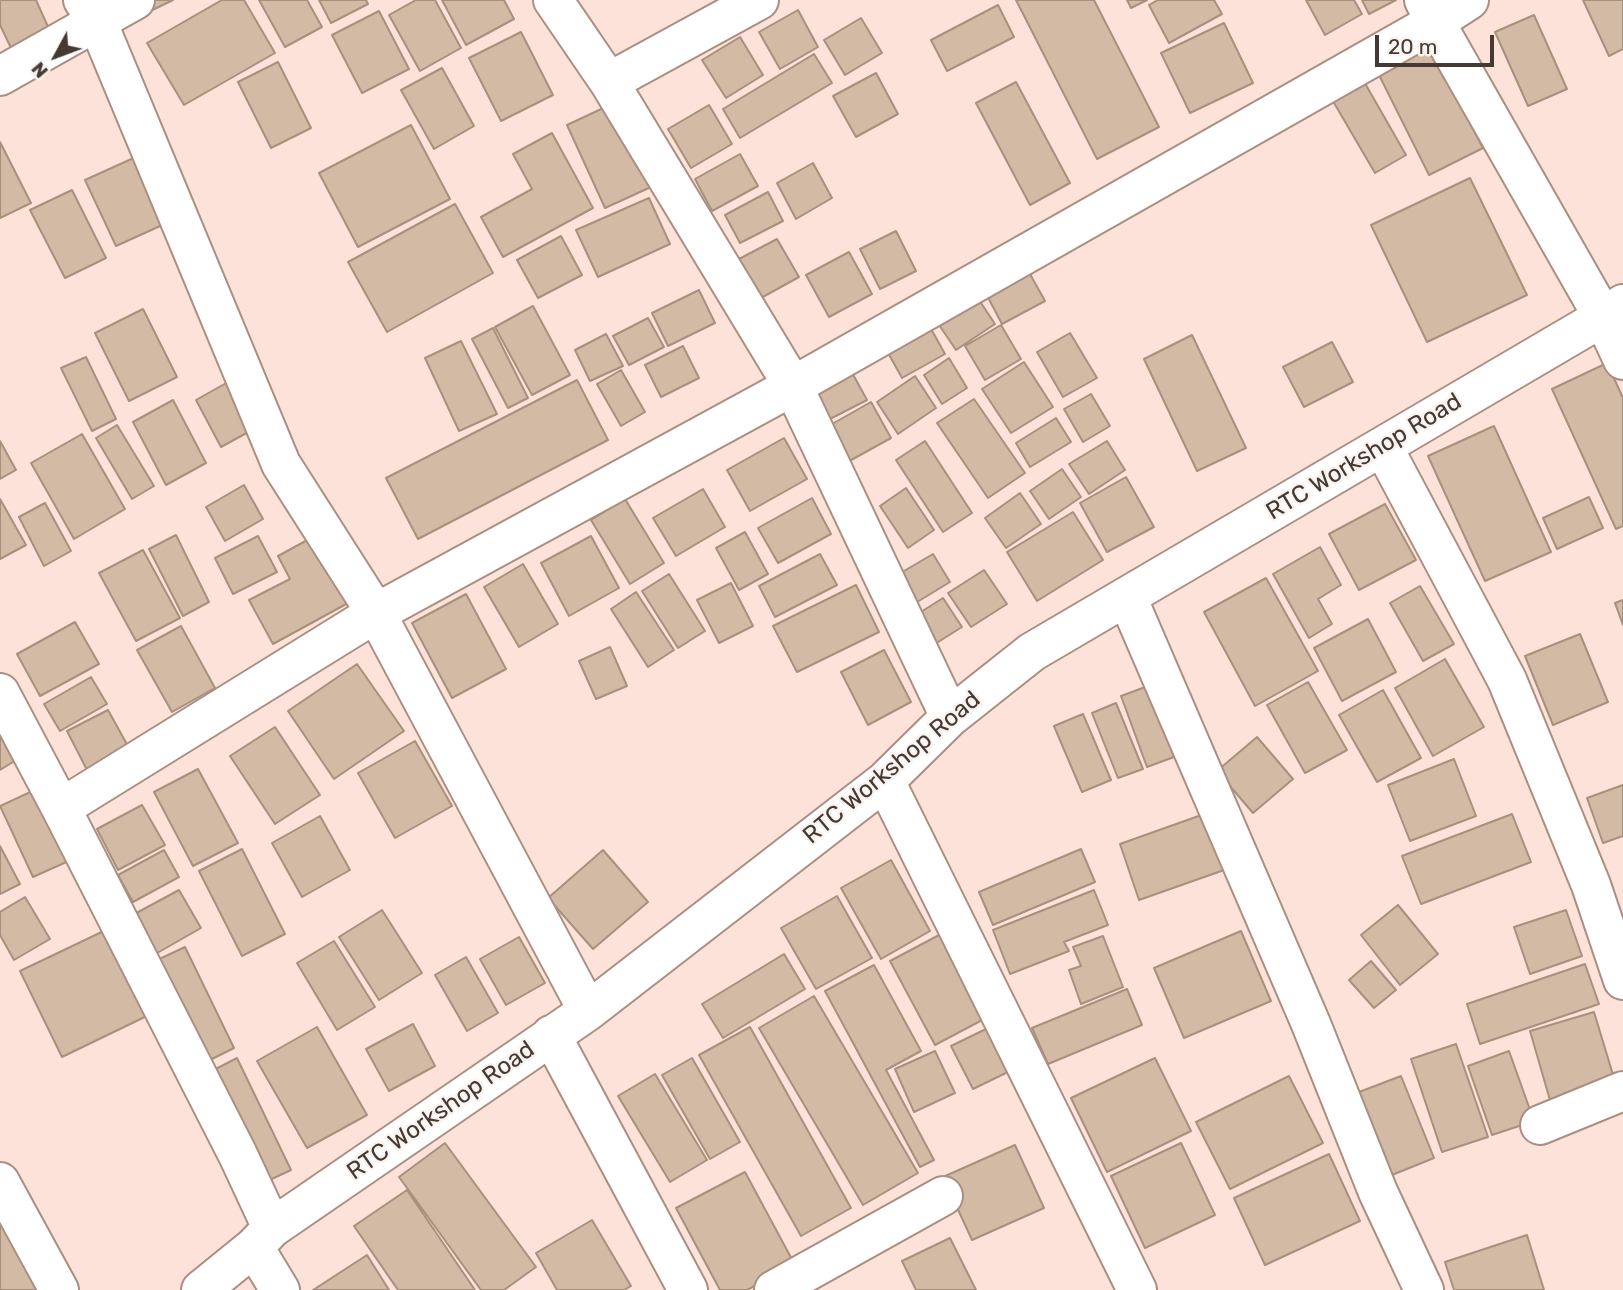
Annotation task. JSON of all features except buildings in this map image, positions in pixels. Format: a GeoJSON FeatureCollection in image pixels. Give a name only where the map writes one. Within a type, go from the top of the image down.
{"type":"FeatureCollection","features":[{"type":"Feature","properties":{"kind":"street"},"geometry":{"type":"LineString","coordinates":[[0,76],[90,11],[135,0]]}},
{"type":"Feature","properties":{"kind":"street"},"geometry":{"type":"LineString","coordinates":[[553,0],[609,82],[793,386],[950,717]]}},
{"type":"Feature","properties":{"kind":"street"},"geometry":{"type":"LineString","coordinates":[[609,82],[760,0]]}},
{"type":"Feature","properties":{"kind":"street"},"geometry":{"type":"LineString","coordinates":[[61,808],[376,613],[793,386],[1429,11],[1469,0]]}},
{"type":"Feature","properties":{"kind":"street"},"geometry":{"type":"LineString","coordinates":[[90,11],[281,464],[376,613],[588,1011]]}},
{"type":"Feature","properties":{"kind":"street"},"geometry":{"type":"LineString","coordinates":[[1429,11],[1613,311],[1623,360]]}},
{"type":"Feature","properties":{"kind":"street","name":"RTC Workshop Road"},"geometry":{"type":"LineString","coordinates":[[201,1290],[263,1237],[588,1011],[885,781],[950,717],[1032,652],[1613,311]]}},
{"type":"Feature","properties":{"kind":"street"},"geometry":{"type":"LineString","coordinates":[[1383,447],[1507,680],[1591,885],[1623,980]]}},
{"type":"Feature","properties":{"kind":"street"},"geometry":{"type":"LineString","coordinates":[[1127,597],[1311,1024],[1378,1192],[1424,1290]]}},
{"type":"Feature","properties":{"kind":"street"},"geometry":{"type":"LineString","coordinates":[[0,693],[238,1155],[280,1290]]}},
{"type":"Feature","properties":{"kind":"street"},"geometry":{"type":"LineString","coordinates":[[885,781],[1136,1290]]}},
{"type":"Feature","properties":{"kind":"street"},"geometry":{"type":"LineString","coordinates":[[551,1035],[688,1290]]}},
{"type":"Feature","properties":{"kind":"street"},"geometry":{"type":"LineString","coordinates":[[1540,1125],[1623,1091]]}},
{"type":"Feature","properties":{"kind":"street"},"geometry":{"type":"LineString","coordinates":[[0,1182],[59,1290]]}},
{"type":"Feature","properties":{"kind":"street"},"geometry":{"type":"LineString","coordinates":[[774,1290],[943,1196]]}}]}
